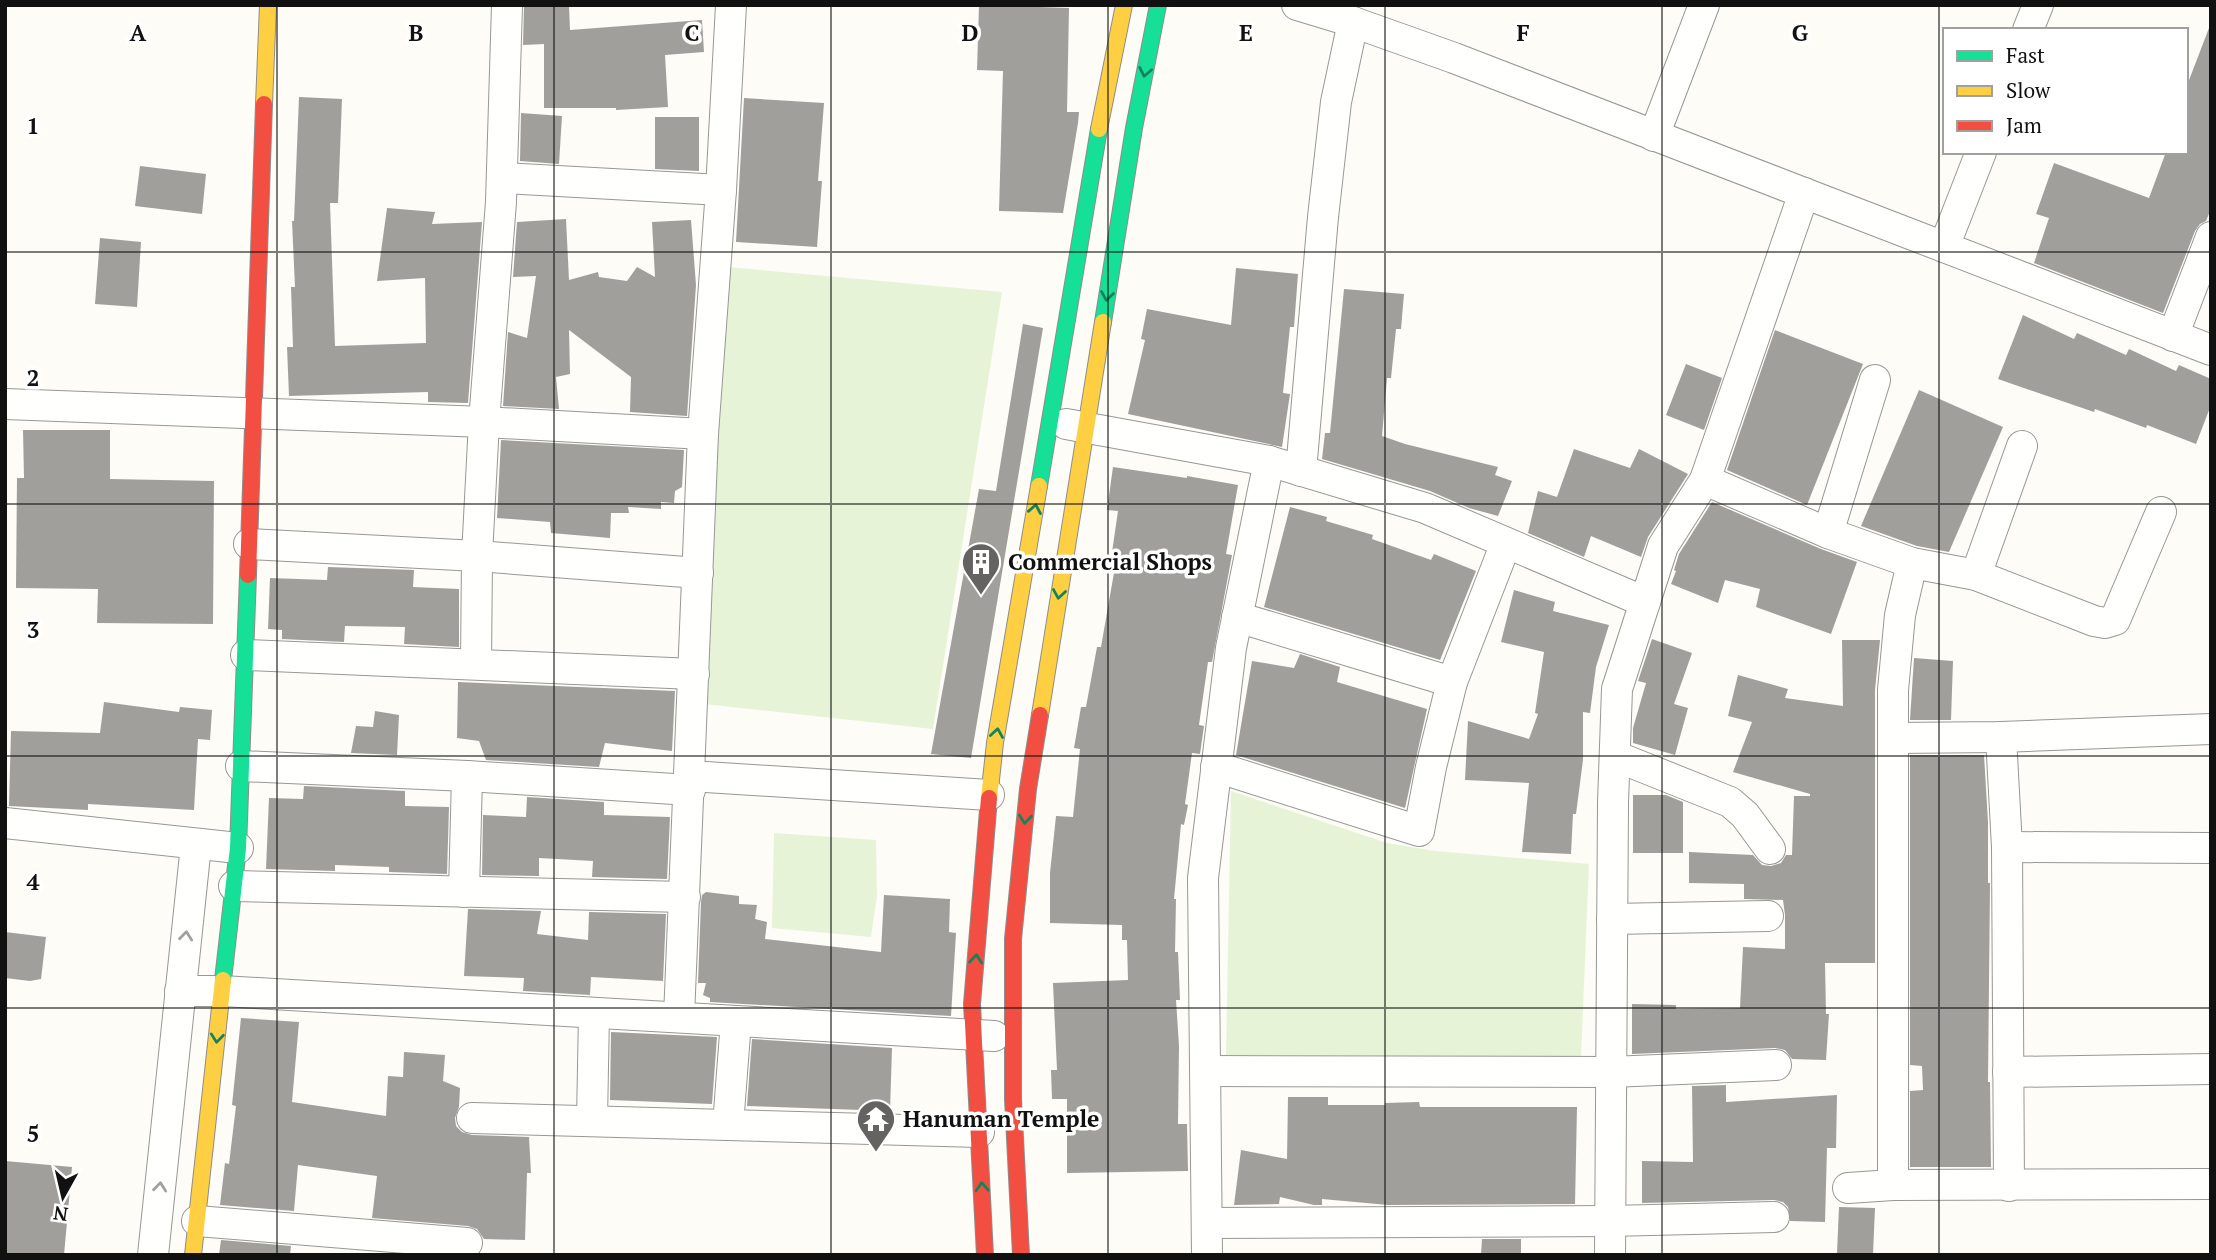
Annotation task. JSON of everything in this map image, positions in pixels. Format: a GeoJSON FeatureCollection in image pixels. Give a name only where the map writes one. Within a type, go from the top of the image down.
{"type":"FeatureCollection","features":[{"type":"Feature","properties":{"kind":"street"},"geometry":{"type":"LineString","coordinates":[[193,1255],[238,848],[268,5]]}},
{"type":"Feature","properties":{"kind":"street"},"geometry":{"type":"LineString","coordinates":[[476,664],[477,556],[502,178],[507,5]]}},
{"type":"Feature","properties":{"kind":"street"},"geometry":{"type":"LineString","coordinates":[[680,1017],[703,434],[731,5]]}},
{"type":"Feature","properties":{"kind":"street"},"geometry":{"type":"LineString","coordinates":[[985,1255],[972,1003],[989,794],[995,743],[1110,67],[1124,5]]}},
{"type":"Feature","properties":{"kind":"street"},"geometry":{"type":"LineString","coordinates":[[1021,1255],[1013,1099],[1013,939],[1028,789],[1133,128],[1158,5]]}},
{"type":"Feature","properties":{"kind":"street"},"geometry":{"type":"LineString","coordinates":[[1297,5],[1454,58],[2211,350]]}},
{"type":"Feature","properties":{"kind":"street"},"geometry":{"type":"LineString","coordinates":[[2029,28],[2038,5]]}},
{"type":"Feature","properties":{"kind":"street"},"geometry":{"type":"LineString","coordinates":[[1654,135],[1700,6]]}},
{"type":"Feature","properties":{"kind":"street"},"geometry":{"type":"LineString","coordinates":[[1301,471],[1323,216],[1336,102],[1353,22]]}},
{"type":"Feature","properties":{"kind":"street"},"geometry":{"type":"LineString","coordinates":[[1944,247],[1980,154]]}},
{"type":"Feature","properties":{"kind":"street"},"geometry":{"type":"LineString","coordinates":[[502,178],[721,190]]}},
{"type":"Feature","properties":{"kind":"street"},"geometry":{"type":"LineString","coordinates":[[1609,1255],[1617,689],[1663,545],[1705,480],[1804,193]]}},
{"type":"Feature","properties":{"kind":"street"},"geometry":{"type":"LineString","coordinates":[[2173,336],[2210,244]]}},
{"type":"Feature","properties":{"kind":"street"},"geometry":{"type":"LineString","coordinates":[[1828,533],[1875,380]]}},
{"type":"Feature","properties":{"kind":"street"},"geometry":{"type":"LineString","coordinates":[[5,423],[5,404],[484,422],[703,434]]}},
{"type":"Feature","properties":{"kind":"street"},"geometry":{"type":"LineString","coordinates":[[1050,421],[1269,461],[1424,508],[1645,602]]}},
{"type":"Feature","properties":{"kind":"street"},"geometry":{"type":"LineString","coordinates":[[1976,575],[2022,446]]}},
{"type":"Feature","properties":{"kind":"street"},"geometry":{"type":"LineString","coordinates":[[1207,1255],[1203,878],[1231,648],[1269,461]]}},
{"type":"Feature","properties":{"kind":"street"},"geometry":{"type":"LineString","coordinates":[[1705,480],[1828,533],[1912,564],[1976,575],[2105,623],[2115,620],[2161,512]]}},
{"type":"Feature","properties":{"kind":"street"},"geometry":{"type":"LineString","coordinates":[[1216,767],[1419,831],[1431,766],[1452,682],[1506,543]]}},
{"type":"Feature","properties":{"kind":"street"},"geometry":{"type":"LineString","coordinates":[[249,544],[477,556],[698,573]]}},
{"type":"Feature","properties":{"kind":"street"},"geometry":{"type":"LineString","coordinates":[[1893,1185],[1893,690],[1900,615],[1912,564]]}},
{"type":"Feature","properties":{"kind":"street"},"geometry":{"type":"LineString","coordinates":[[1237,617],[1452,682]]}},
{"type":"Feature","properties":{"kind":"street"},"geometry":{"type":"LineString","coordinates":[[246,655],[694,674]]}},
{"type":"Feature","properties":{"kind":"street"},"geometry":{"type":"LineString","coordinates":[[1894,738],[2211,729]]}},
{"type":"Feature","properties":{"kind":"street"},"geometry":{"type":"LineString","coordinates":[[2001,737],[2007,848],[2009,1186]]}},
{"type":"Feature","properties":{"kind":"street"},"geometry":{"type":"LineString","coordinates":[[1615,756],[1730,802],[1745,815],[1770,849]]}},
{"type":"Feature","properties":{"kind":"street"},"geometry":{"type":"LineString","coordinates":[[241,766],[989,794]]}},
{"type":"Feature","properties":{"kind":"street"},"geometry":{"type":"LineString","coordinates":[[464,892],[467,776]]}},
{"type":"Feature","properties":{"kind":"street"},"geometry":{"type":"LineString","coordinates":[[5,823],[238,848]]}},
{"type":"Feature","properties":{"kind":"street"},"geometry":{"type":"LineString","coordinates":[[153,1255],[196,845]]}},
{"type":"Feature","properties":{"kind":"street"},"geometry":{"type":"LineString","coordinates":[[2007,848],[2211,848]]}},
{"type":"Feature","properties":{"kind":"street"},"geometry":{"type":"LineString","coordinates":[[234,886],[685,897]]}},
{"type":"Feature","properties":{"kind":"street"},"geometry":{"type":"LineString","coordinates":[[1612,919],[1768,916]]}},
{"type":"Feature","properties":{"kind":"street"},"geometry":{"type":"LineString","coordinates":[[180,991],[222,991],[1013,1037]]}},
{"type":"Feature","properties":{"kind":"street"},"geometry":{"type":"LineString","coordinates":[[592,1121],[594,1013]]}},
{"type":"Feature","properties":{"kind":"street"},"geometry":{"type":"LineString","coordinates":[[728,1125],[736,1021]]}},
{"type":"Feature","properties":{"kind":"street"},"geometry":{"type":"LineString","coordinates":[[1206,1071],[1611,1072],[1776,1065]]}},
{"type":"Feature","properties":{"kind":"street"},"geometry":{"type":"LineString","coordinates":[[2008,1073],[2211,1069]]}},
{"type":"Feature","properties":{"kind":"street"},"geometry":{"type":"LineString","coordinates":[[472,1118],[979,1132]]}},
{"type":"Feature","properties":{"kind":"street"},"geometry":{"type":"LineString","coordinates":[[1848,1188],[1893,1185],[2211,1184]]}},
{"type":"Feature","properties":{"kind":"street"},"geometry":{"type":"LineString","coordinates":[[1207,1223],[1610,1221],[1774,1217]]}},
{"type":"Feature","properties":{"kind":"street"},"geometry":{"type":"LineString","coordinates":[[197,1221],[467,1243]]}},
{"type":"Feature","properties":{"kind":"green space"},"geometry":{"type":"Polygon","coordinates":[[[727,267],[1002,292],[933,729],[704,704],[727,267]]]}},
{"type":"Feature","properties":{"kind":"green space"},"geometry":{"type":"Polygon","coordinates":[[[1231,791],[1387,843],[1435,851],[1589,864],[1581,1057],[1226,1055],[1231,791]]]}},
{"type":"Feature","properties":{"kind":"green space"},"geometry":{"type":"Polygon","coordinates":[[[774,833],[876,840],[877,896],[871,937],[772,928],[774,833]]]}},
{"type":"Feature","properties":{"kind":"building"},"geometry":{"type":"Polygon","coordinates":[[[524,5],[569,5],[570,30],[702,20],[704,52],[665,55],[668,107],[616,110],[544,108],[544,44],[523,45],[524,5]]]}},
{"type":"Feature","properties":{"kind":"building"},"geometry":{"type":"Polygon","coordinates":[[[979,5],[1069,8],[1067,112],[1079,112],[1063,213],[999,211],[1003,71],[977,70],[979,5]]]}},
{"type":"Feature","properties":{"kind":"building"},"geometry":{"type":"Polygon","coordinates":[[[2209,28],[2211,209],[2206,221],[2195,231],[2163,313],[2034,263],[2049,218],[2036,214],[2054,163],[2149,198],[2165,154],[2188,154],[2188,83],[2209,28]]]}},
{"type":"Feature","properties":{"kind":"building"},"geometry":{"type":"Polygon","coordinates":[[[299,97],[342,99],[338,203],[330,203],[335,346],[426,343],[425,278],[377,281],[387,208],[435,212],[432,224],[482,222],[468,403],[428,402],[428,392],[289,396],[287,347],[293,347],[291,287],[295,287],[292,221],[299,97]]]}},
{"type":"Feature","properties":{"kind":"building"},"geometry":{"type":"Polygon","coordinates":[[[744,98],[824,103],[818,181],[822,181],[817,247],[736,242],[744,98]]]}},
{"type":"Feature","properties":{"kind":"building"},"geometry":{"type":"Polygon","coordinates":[[[521,113],[562,116],[559,164],[520,161],[521,113]]]}},
{"type":"Feature","properties":{"kind":"building"},"geometry":{"type":"Polygon","coordinates":[[[655,117],[699,117],[699,171],[655,169],[655,117]]]}},
{"type":"Feature","properties":{"kind":"building"},"geometry":{"type":"Polygon","coordinates":[[[140,166],[206,174],[202,214],[135,206],[140,166]]]}},
{"type":"Feature","properties":{"kind":"building"},"geometry":{"type":"Polygon","coordinates":[[[566,219],[569,280],[598,272],[599,277],[627,281],[637,267],[655,277],[652,222],[691,220],[696,285],[687,416],[630,412],[631,377],[569,330],[570,374],[556,377],[559,409],[503,406],[508,332],[527,338],[536,276],[513,277],[517,222],[566,219]]]}},
{"type":"Feature","properties":{"kind":"building"},"geometry":{"type":"Polygon","coordinates":[[[100,238],[141,242],[137,307],[95,304],[100,238]]]}},
{"type":"Feature","properties":{"kind":"building"},"geometry":{"type":"Polygon","coordinates":[[[1236,268],[1298,274],[1294,327],[1290,327],[1283,393],[1290,394],[1282,447],[1128,414],[1145,340],[1141,339],[1147,309],[1231,325],[1236,268]]]}},
{"type":"Feature","properties":{"kind":"building"},"geometry":{"type":"Polygon","coordinates":[[[1344,289],[1404,294],[1401,329],[1396,329],[1391,378],[1387,378],[1382,436],[1498,467],[1495,475],[1512,481],[1498,516],[1469,508],[1430,491],[1322,459],[1325,433],[1330,433],[1344,289]]]}},
{"type":"Feature","properties":{"kind":"building"},"geometry":{"type":"Polygon","coordinates":[[[2023,315],[2074,339],[2077,333],[2126,355],[2129,349],[2176,371],[2179,365],[2211,379],[2211,405],[2196,444],[2147,425],[2146,428],[2095,409],[2094,412],[1998,379],[2023,315]]]}},
{"type":"Feature","properties":{"kind":"building","name":"Commercial Shops"},"geometry":{"type":"Polygon","coordinates":[[[1023,324],[1043,328],[971,758],[931,754],[979,489],[996,491],[1023,324]]]}},
{"type":"Feature","properties":{"kind":"building"},"geometry":{"type":"Polygon","coordinates":[[[1775,330],[1863,364],[1807,505],[1727,470],[1775,330]]]}},
{"type":"Feature","properties":{"kind":"building"},"geometry":{"type":"Polygon","coordinates":[[[1686,364],[1722,378],[1704,430],[1666,415],[1686,364]]]}},
{"type":"Feature","properties":{"kind":"building"},"geometry":{"type":"Polygon","coordinates":[[[1919,390],[2003,427],[1949,552],[1917,546],[1861,526],[1919,390]]]}},
{"type":"Feature","properties":{"kind":"building"},"geometry":{"type":"Polygon","coordinates":[[[23,430],[110,430],[110,479],[214,481],[213,624],[97,623],[98,589],[16,588],[17,478],[24,478],[23,430]]]}},
{"type":"Feature","properties":{"kind":"building"},"geometry":{"type":"Polygon","coordinates":[[[501,440],[684,450],[682,487],[675,491],[674,503],[661,502],[661,509],[628,507],[629,513],[611,513],[610,538],[551,533],[550,522],[497,518],[501,440]]]}},
{"type":"Feature","properties":{"kind":"building"},"geometry":{"type":"Polygon","coordinates":[[[1574,449],[1630,468],[1639,449],[1688,474],[1648,537],[1641,557],[1591,536],[1584,557],[1528,533],[1538,491],[1557,497],[1574,449]]]}},
{"type":"Feature","properties":{"kind":"building"},"geometry":{"type":"Polygon","coordinates":[[[1113,467],[1238,485],[1226,554],[1232,555],[1212,662],[1208,662],[1199,725],[1204,726],[1200,754],[1192,753],[1185,804],[1188,805],[1184,825],[1181,824],[1174,899],[1175,952],[1178,952],[1180,1000],[1176,1000],[1179,1046],[1178,1124],[1187,1124],[1188,1171],[1067,1173],[1067,1099],[1052,1099],[1051,1070],[1057,1070],[1053,983],[1128,980],[1127,940],[1122,940],[1122,925],[1050,923],[1050,873],[1056,816],[1073,817],[1080,749],[1074,748],[1081,707],[1086,707],[1097,647],[1101,647],[1115,567],[1110,566],[1118,511],[1107,510],[1113,467]]]}},
{"type":"Feature","properties":{"kind":"building"},"geometry":{"type":"Polygon","coordinates":[[[1712,502],[1857,562],[1831,634],[1756,607],[1760,589],[1725,580],[1718,603],[1671,584],[1679,554],[1712,502]]]}},
{"type":"Feature","properties":{"kind":"building"},"geometry":{"type":"Polygon","coordinates":[[[1290,507],[1327,517],[1326,521],[1373,535],[1372,539],[1431,560],[1434,554],[1476,571],[1440,660],[1264,607],[1290,507]]]}},
{"type":"Feature","properties":{"kind":"building"},"geometry":{"type":"Polygon","coordinates":[[[328,567],[414,570],[413,587],[459,589],[459,647],[404,644],[405,627],[345,626],[344,642],[282,639],[282,630],[268,629],[270,578],[327,580],[328,567]]]}},
{"type":"Feature","properties":{"kind":"building"},"geometry":{"type":"Polygon","coordinates":[[[1514,590],[1555,602],[1553,611],[1609,625],[1596,667],[1590,713],[1583,712],[1583,760],[1576,814],[1573,814],[1571,854],[1522,852],[1529,783],[1465,780],[1468,721],[1529,739],[1538,714],[1535,713],[1544,652],[1501,642],[1514,590]]]}},
{"type":"Feature","properties":{"kind":"building"},"geometry":{"type":"Polygon","coordinates":[[[1652,639],[1692,653],[1674,704],[1688,708],[1675,755],[1633,743],[1633,728],[1646,683],[1638,681],[1652,639]]]}},
{"type":"Feature","properties":{"kind":"building"},"geometry":{"type":"Polygon","coordinates":[[[1842,640],[1880,640],[1875,690],[1875,963],[1825,963],[1826,1014],[1829,1014],[1826,1060],[1792,1059],[1785,1050],[1775,1048],[1632,1054],[1632,1004],[1676,1005],[1676,1009],[1740,1008],[1743,947],[1785,949],[1783,900],[1744,899],[1744,884],[1689,883],[1689,852],[1753,855],[1762,865],[1771,866],[1781,863],[1786,855],[1792,855],[1794,796],[1810,794],[1733,772],[1752,722],[1728,716],[1738,675],[1788,689],[1785,698],[1843,706],[1842,640]]]}},
{"type":"Feature","properties":{"kind":"building"},"geometry":{"type":"Polygon","coordinates":[[[1300,654],[1340,667],[1337,682],[1427,709],[1405,808],[1236,755],[1252,661],[1294,668],[1300,654]]]}},
{"type":"Feature","properties":{"kind":"building"},"geometry":{"type":"Polygon","coordinates":[[[1914,658],[1953,661],[1951,720],[1910,720],[1914,658]]]}},
{"type":"Feature","properties":{"kind":"building"},"geometry":{"type":"Polygon","coordinates":[[[458,682],[675,691],[672,751],[605,743],[599,767],[486,760],[479,741],[457,738],[458,682]]]}},
{"type":"Feature","properties":{"kind":"building"},"geometry":{"type":"Polygon","coordinates":[[[104,702],[179,712],[180,707],[212,710],[210,740],[198,739],[194,810],[88,804],[88,810],[9,806],[11,731],[100,733],[104,702]]]}},
{"type":"Feature","properties":{"kind":"building"},"geometry":{"type":"Polygon","coordinates":[[[375,711],[399,715],[397,755],[351,753],[356,726],[373,727],[375,711]]]}},
{"type":"Feature","properties":{"kind":"building"},"geometry":{"type":"Polygon","coordinates":[[[1910,755],[1984,755],[1990,883],[1988,1082],[1991,1167],[1910,1167],[1910,1091],[1923,1090],[1922,1066],[1910,1065],[1910,755]]]}},
{"type":"Feature","properties":{"kind":"building"},"geometry":{"type":"Polygon","coordinates":[[[304,786],[405,791],[405,806],[449,807],[447,874],[389,872],[389,867],[335,865],[335,871],[266,869],[269,798],[303,799],[304,786]]]}},
{"type":"Feature","properties":{"kind":"building"},"geometry":{"type":"Polygon","coordinates":[[[1633,795],[1666,795],[1683,802],[1683,853],[1633,853],[1633,795]]]}},
{"type":"Feature","properties":{"kind":"building"},"geometry":{"type":"Polygon","coordinates":[[[527,797],[604,802],[604,815],[670,817],[667,879],[592,877],[593,861],[539,858],[539,876],[482,875],[483,815],[526,817],[527,797]]]}},
{"type":"Feature","properties":{"kind":"building"},"geometry":{"type":"Polygon","coordinates":[[[706,892],[739,896],[739,904],[757,905],[755,919],[767,922],[765,939],[881,952],[884,895],[950,899],[949,932],[956,933],[951,1016],[710,1002],[710,998],[703,995],[706,983],[698,983],[701,902],[702,895],[706,892]]]}},
{"type":"Feature","properties":{"kind":"building"},"geometry":{"type":"Polygon","coordinates":[[[468,909],[541,911],[537,934],[588,940],[589,912],[666,914],[663,981],[591,977],[590,995],[523,991],[524,978],[464,976],[468,909]]]}},
{"type":"Feature","properties":{"kind":"building"},"geometry":{"type":"Polygon","coordinates":[[[5,932],[46,937],[41,979],[30,981],[5,978],[5,932]]]}},
{"type":"Feature","properties":{"kind":"building"},"geometry":{"type":"Polygon","coordinates":[[[241,1018],[299,1022],[292,1102],[386,1116],[388,1076],[403,1077],[404,1052],[445,1055],[443,1081],[460,1088],[459,1107],[455,1118],[456,1126],[462,1132],[472,1135],[529,1137],[531,1173],[527,1173],[525,1240],[484,1239],[477,1229],[468,1226],[372,1218],[377,1176],[298,1165],[294,1211],[220,1205],[225,1163],[229,1164],[236,1106],[232,1105],[241,1018]]]}},
{"type":"Feature","properties":{"kind":"building"},"geometry":{"type":"Polygon","coordinates":[[[611,1032],[717,1037],[712,1104],[610,1100],[611,1032]]]}},
{"type":"Feature","properties":{"kind":"building"},"geometry":{"type":"Polygon","coordinates":[[[752,1039],[892,1048],[890,1111],[747,1106],[752,1039]]]}},
{"type":"Feature","properties":{"kind":"building"},"geometry":{"type":"Polygon","coordinates":[[[1726,1085],[1726,1102],[1837,1095],[1836,1148],[1827,1148],[1825,1222],[1790,1221],[1788,1207],[1783,1202],[1774,1200],[1642,1203],[1642,1161],[1693,1162],[1692,1086],[1726,1085]]]}},
{"type":"Feature","properties":{"kind":"building"},"geometry":{"type":"Polygon","coordinates":[[[1288,1097],[1328,1097],[1328,1105],[1419,1102],[1420,1107],[1577,1107],[1575,1204],[1388,1205],[1322,1199],[1322,1205],[1314,1205],[1280,1197],[1279,1204],[1234,1205],[1241,1150],[1287,1159],[1288,1097]]]}},
{"type":"Feature","properties":{"kind":"building"},"geometry":{"type":"Polygon","coordinates":[[[5,1161],[72,1167],[64,1255],[5,1255],[5,1161]]]}},
{"type":"Feature","properties":{"kind":"building"},"geometry":{"type":"Polygon","coordinates":[[[1839,1207],[1875,1208],[1873,1254],[1837,1253],[1839,1207]]]}},
{"type":"Feature","properties":{"kind":"building"},"geometry":{"type":"Polygon","coordinates":[[[1482,1239],[1521,1239],[1521,1255],[1481,1255],[1482,1239]]]}},
{"type":"Feature","properties":{"kind":"building"},"geometry":{"type":"Polygon","coordinates":[[[221,1240],[291,1246],[290,1255],[219,1255],[221,1240]]]}},
{"type":"Feature","properties":{"kind":"traffic: fast"},"geometry":{"type":"LineString","coordinates":[[1103,322],[1134,128],[1158,5]]}},
{"type":"Feature","properties":{"kind":"traffic: fast"},"geometry":{"type":"LineString","coordinates":[[1039,486],[1099,129]]}},
{"type":"Feature","properties":{"kind":"traffic: fast"},"geometry":{"type":"LineString","coordinates":[[223,980],[238,848],[248,575]]}},
{"type":"Feature","properties":{"kind":"traffic: slow"},"geometry":{"type":"LineString","coordinates":[[264,104],[268,5]]}},
{"type":"Feature","properties":{"kind":"traffic: slow"},"geometry":{"type":"LineString","coordinates":[[1099,129],[1124,5]]}},
{"type":"Feature","properties":{"kind":"traffic: slow"},"geometry":{"type":"LineString","coordinates":[[1040,715],[1103,322]]}},
{"type":"Feature","properties":{"kind":"traffic: slow"},"geometry":{"type":"LineString","coordinates":[[989,798],[995,743],[1039,486]]}},
{"type":"Feature","properties":{"kind":"traffic: slow"},"geometry":{"type":"LineString","coordinates":[[193,1255],[223,980]]}},
{"type":"Feature","properties":{"kind":"traffic: jam"},"geometry":{"type":"LineString","coordinates":[[248,575],[264,104]]}},
{"type":"Feature","properties":{"kind":"traffic: jam"},"geometry":{"type":"LineString","coordinates":[[1021,1255],[1013,1099],[1013,939],[1028,789],[1040,715]]}},
{"type":"Feature","properties":{"kind":"traffic: jam"},"geometry":{"type":"LineString","coordinates":[[985,1255],[972,1004],[989,798]]}},
{"type":"Feature","properties":{"kind":"place","name":"Commercial Shops"},"geometry":{"type":"Point","coordinates":[981,596]}},
{"type":"Feature","properties":{"kind":"place","name":"Hanuman Temple"},"geometry":{"type":"Point","coordinates":[876,1153]}}]}
